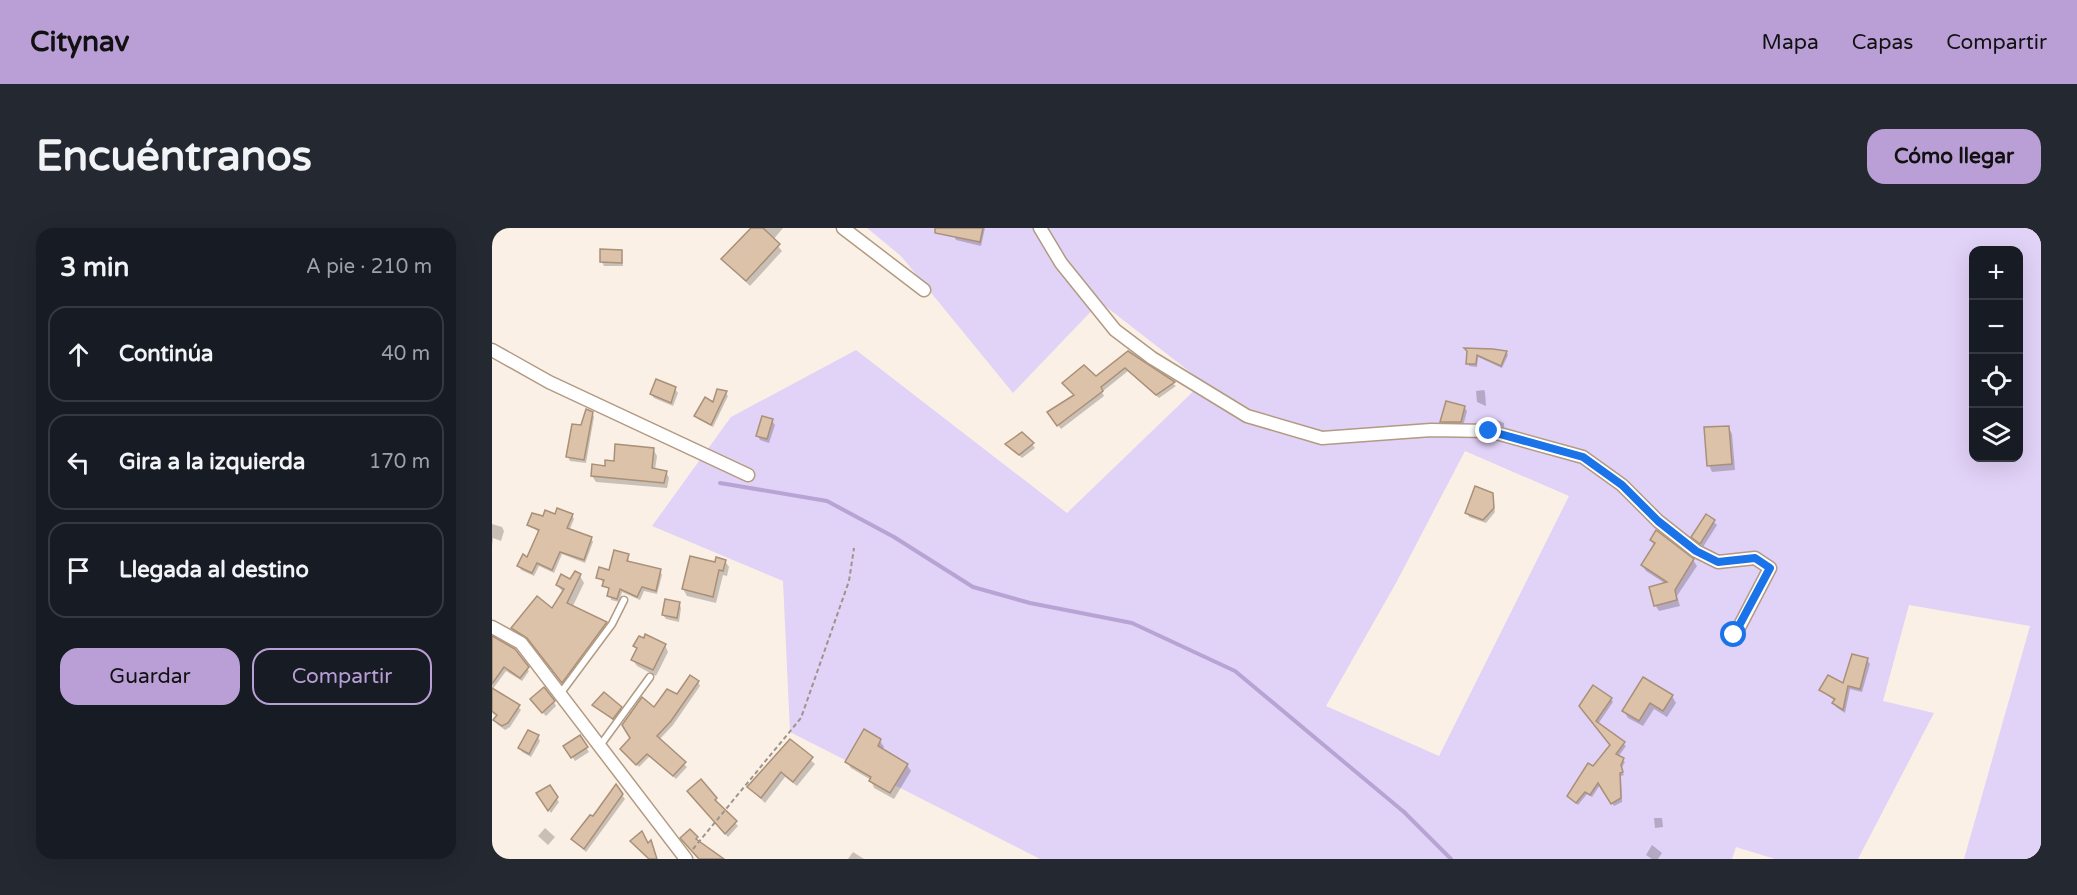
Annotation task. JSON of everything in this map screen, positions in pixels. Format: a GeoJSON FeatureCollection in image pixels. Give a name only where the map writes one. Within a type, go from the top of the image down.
{"type":"FeatureCollection","features":[{"type":"Feature","properties":{"kind":"street"},"geometry":{"type":"LineString","coordinates":[[843,228],[924,290]]}},
{"type":"Feature","properties":{"kind":"street"},"geometry":{"type":"LineString","coordinates":[[1040,228],[1061,262],[1115,330],[1152,358],[1247,416],[1322,438],[1431,430],[1489,431],[1583,457],[1622,485],[1658,521],[1696,551],[1718,562],[1755,558],[1770,568],[1734,635]]}},
{"type":"Feature","properties":{"kind":"street"},"geometry":{"type":"LineString","coordinates":[[492,350],[549,382],[748,475]]}},
{"type":"Feature","properties":{"kind":"street"},"geometry":{"type":"LineString","coordinates":[[492,627],[521,643],[686,859]]}},
{"type":"Feature","properties":{"kind":"lane"},"geometry":{"type":"LineString","coordinates":[[559,695],[612,624],[624,600]]}},
{"type":"Feature","properties":{"kind":"lane"},"geometry":{"type":"LineString","coordinates":[[599,748],[650,677]]}},
{"type":"Feature","properties":{"kind":"path"},"geometry":{"type":"LineString","coordinates":[[686,859],[801,718],[849,581],[854,548]]}},
{"type":"Feature","properties":{"kind":"shaded area"},"geometry":{"type":"Polygon","coordinates":[[[867,228],[2041,228],[2041,859],[1964,859],[2030,626],[1909,605],[1883,701],[1934,713],[1858,859],[1775,859],[1736,847],[1732,859],[1040,859],[790,732],[783,581],[652,526],[731,417],[856,350],[1067,513],[1203,382],[1100,302],[1013,393],[901,256],[867,228]],[[1465,451],[1396,583],[1326,706],[1439,756],[1569,496],[1465,451]]]}},
{"type":"Feature","properties":{"kind":"building"},"geometry":{"type":"Polygon","coordinates":[[[751,228],[763,228],[780,244],[746,281],[721,259],[751,228]]]}},
{"type":"Feature","properties":{"kind":"building"},"geometry":{"type":"Polygon","coordinates":[[[935,228],[983,228],[980,242],[935,233],[935,228]]]}},
{"type":"Feature","properties":{"kind":"building"},"geometry":{"type":"Polygon","coordinates":[[[600,249],[622,250],[622,263],[600,262],[600,249]]]}},
{"type":"Feature","properties":{"kind":"building"},"geometry":{"type":"Polygon","coordinates":[[[1464,348],[1507,351],[1501,366],[1477,355],[1476,364],[1466,364],[1467,351],[1464,348]]]}},
{"type":"Feature","properties":{"kind":"building"},"geometry":{"type":"Polygon","coordinates":[[[1128,351],[1175,382],[1156,395],[1125,368],[1101,387],[1103,391],[1057,426],[1047,412],[1074,395],[1062,383],[1084,365],[1096,376],[1128,351]]]}},
{"type":"Feature","properties":{"kind":"building"},"geometry":{"type":"Polygon","coordinates":[[[656,379],[676,387],[671,403],[650,394],[656,379]]]}},
{"type":"Feature","properties":{"kind":"building"},"geometry":{"type":"Polygon","coordinates":[[[717,389],[727,391],[711,425],[694,416],[705,397],[713,402],[717,389]]]}},
{"type":"Feature","properties":{"kind":"building"},"geometry":{"type":"Polygon","coordinates":[[[1446,401],[1465,406],[1461,422],[1440,422],[1446,401]]]}},
{"type":"Feature","properties":{"kind":"building"},"geometry":{"type":"Polygon","coordinates":[[[586,409],[593,412],[584,460],[566,457],[572,424],[581,425],[586,409]]]}},
{"type":"Feature","properties":{"kind":"building"},"geometry":{"type":"Polygon","coordinates":[[[762,416],[773,419],[767,439],[756,436],[762,416]]]}},
{"type":"Feature","properties":{"kind":"building"},"geometry":{"type":"Polygon","coordinates":[[[1729,426],[1732,464],[1707,466],[1704,427],[1729,426]]]}},
{"type":"Feature","properties":{"kind":"building"},"geometry":{"type":"Polygon","coordinates":[[[1022,432],[1034,443],[1019,455],[1005,444],[1022,432]]]}},
{"type":"Feature","properties":{"kind":"building"},"geometry":{"type":"Polygon","coordinates":[[[615,444],[654,448],[652,468],[667,471],[664,483],[591,476],[592,464],[605,466],[605,460],[614,461],[615,444]]]}},
{"type":"Feature","properties":{"kind":"building"},"geometry":{"type":"Polygon","coordinates":[[[1475,486],[1493,493],[1494,508],[1483,520],[1465,513],[1475,486]]]}},
{"type":"Feature","properties":{"kind":"building"},"geometry":{"type":"Polygon","coordinates":[[[557,508],[573,514],[567,528],[592,537],[584,560],[560,552],[552,570],[537,563],[532,573],[517,566],[523,554],[527,557],[539,530],[527,525],[532,513],[543,516],[545,510],[555,514],[557,508]]]}},
{"type":"Feature","properties":{"kind":"building"},"geometry":{"type":"Polygon","coordinates":[[[1706,514],[1715,520],[1700,544],[1691,537],[1706,514]]]}},
{"type":"Feature","properties":{"kind":"building"},"geometry":{"type":"Polygon","coordinates":[[[1656,530],[1694,559],[1675,590],[1677,600],[1654,606],[1649,587],[1667,582],[1641,565],[1655,543],[1650,540],[1656,530]]]}},
{"type":"Feature","properties":{"kind":"building"},"geometry":{"type":"Polygon","coordinates":[[[614,550],[629,554],[627,561],[661,569],[656,591],[642,587],[637,597],[620,589],[617,599],[607,596],[609,588],[602,586],[604,580],[596,578],[599,567],[609,570],[614,550]]]}},
{"type":"Feature","properties":{"kind":"building"},"geometry":{"type":"Polygon","coordinates":[[[690,556],[715,562],[716,557],[726,560],[723,571],[719,570],[713,597],[682,589],[690,556]]]}},
{"type":"Feature","properties":{"kind":"building"},"geometry":{"type":"Polygon","coordinates":[[[575,571],[581,574],[567,603],[607,622],[562,683],[527,638],[511,628],[537,596],[552,608],[564,589],[556,585],[561,574],[570,579],[575,571]]]}},
{"type":"Feature","properties":{"kind":"building"},"geometry":{"type":"Polygon","coordinates":[[[665,599],[680,602],[677,618],[662,615],[665,599]]]}},
{"type":"Feature","properties":{"kind":"building"},"geometry":{"type":"Polygon","coordinates":[[[645,634],[666,644],[653,670],[631,660],[637,648],[633,646],[639,636],[644,638],[645,634]]]}},
{"type":"Feature","properties":{"kind":"building"},"geometry":{"type":"Polygon","coordinates":[[[492,636],[515,649],[529,667],[520,678],[504,667],[492,684],[492,636]]]}},
{"type":"Feature","properties":{"kind":"building"},"geometry":{"type":"Polygon","coordinates":[[[1852,654],[1868,658],[1860,689],[1848,686],[1843,710],[1832,703],[1835,699],[1819,690],[1828,675],[1843,683],[1852,654]]]}},
{"type":"Feature","properties":{"kind":"building"},"geometry":{"type":"Polygon","coordinates":[[[690,675],[699,681],[671,721],[657,736],[686,762],[673,776],[647,754],[636,765],[620,749],[630,738],[622,725],[642,697],[654,707],[667,689],[677,694],[690,675]]]}},
{"type":"Feature","properties":{"kind":"building"},"geometry":{"type":"Polygon","coordinates":[[[1643,677],[1673,695],[1663,711],[1650,703],[1639,721],[1622,711],[1643,677]]]}},
{"type":"Feature","properties":{"kind":"building"},"geometry":{"type":"Polygon","coordinates":[[[1593,685],[1612,698],[1596,721],[1625,742],[1616,754],[1624,758],[1621,765],[1623,772],[1620,773],[1621,798],[1611,804],[1598,783],[1590,795],[1585,792],[1576,803],[1567,796],[1588,763],[1593,766],[1610,745],[1579,706],[1593,685]]]}},
{"type":"Feature","properties":{"kind":"building"},"geometry":{"type":"Polygon","coordinates":[[[544,687],[555,701],[542,713],[530,699],[544,687]]]}},
{"type":"Feature","properties":{"kind":"building"},"geometry":{"type":"Polygon","coordinates":[[[492,688],[520,705],[508,723],[502,726],[493,720],[497,715],[492,711],[492,688]]]}},
{"type":"Feature","properties":{"kind":"building"},"geometry":{"type":"Polygon","coordinates":[[[604,692],[622,707],[613,719],[592,705],[604,692]]]}},
{"type":"Feature","properties":{"kind":"building"},"geometry":{"type":"Polygon","coordinates":[[[864,729],[881,739],[878,746],[908,764],[890,793],[869,781],[871,777],[845,762],[864,729]]]}},
{"type":"Feature","properties":{"kind":"building"},"geometry":{"type":"Polygon","coordinates":[[[528,730],[539,735],[529,754],[518,748],[528,730]]]}},
{"type":"Feature","properties":{"kind":"building"},"geometry":{"type":"Polygon","coordinates":[[[580,735],[588,747],[571,758],[563,746],[580,735]]]}},
{"type":"Feature","properties":{"kind":"building"},"geometry":{"type":"Polygon","coordinates":[[[790,739],[813,757],[793,782],[781,772],[761,798],[747,787],[790,739]]]}},
{"type":"Feature","properties":{"kind":"building"},"geometry":{"type":"Polygon","coordinates":[[[701,779],[717,798],[715,800],[737,821],[725,834],[687,791],[701,779]]]}},
{"type":"Feature","properties":{"kind":"building"},"geometry":{"type":"Polygon","coordinates":[[[616,784],[623,794],[584,849],[571,839],[590,815],[593,816],[616,784]]]}},
{"type":"Feature","properties":{"kind":"building"},"geometry":{"type":"Polygon","coordinates":[[[550,785],[558,797],[548,811],[536,793],[550,785]]]}},
{"type":"Feature","properties":{"kind":"building"},"geometry":{"type":"Polygon","coordinates":[[[690,829],[698,837],[696,839],[724,859],[699,859],[680,838],[690,829]]]}},
{"type":"Feature","properties":{"kind":"building"},"geometry":{"type":"Polygon","coordinates":[[[642,831],[648,843],[651,840],[657,859],[649,859],[630,841],[642,831]]]}},
{"type":"Feature","properties":{"kind":"waterway"},"geometry":{"type":"LineString","coordinates":[[720,483],[827,501],[894,537],[973,587],[1030,603],[1132,623],[1235,671],[1404,812],[1451,859]]}},
{"type":"Feature","properties":{"kind":"route"},"geometry":{"type":"LineString","coordinates":[[1489,431],[1583,457],[1622,485],[1658,521],[1696,551],[1718,562],[1755,558],[1770,568],[1734,635]]}}]}
